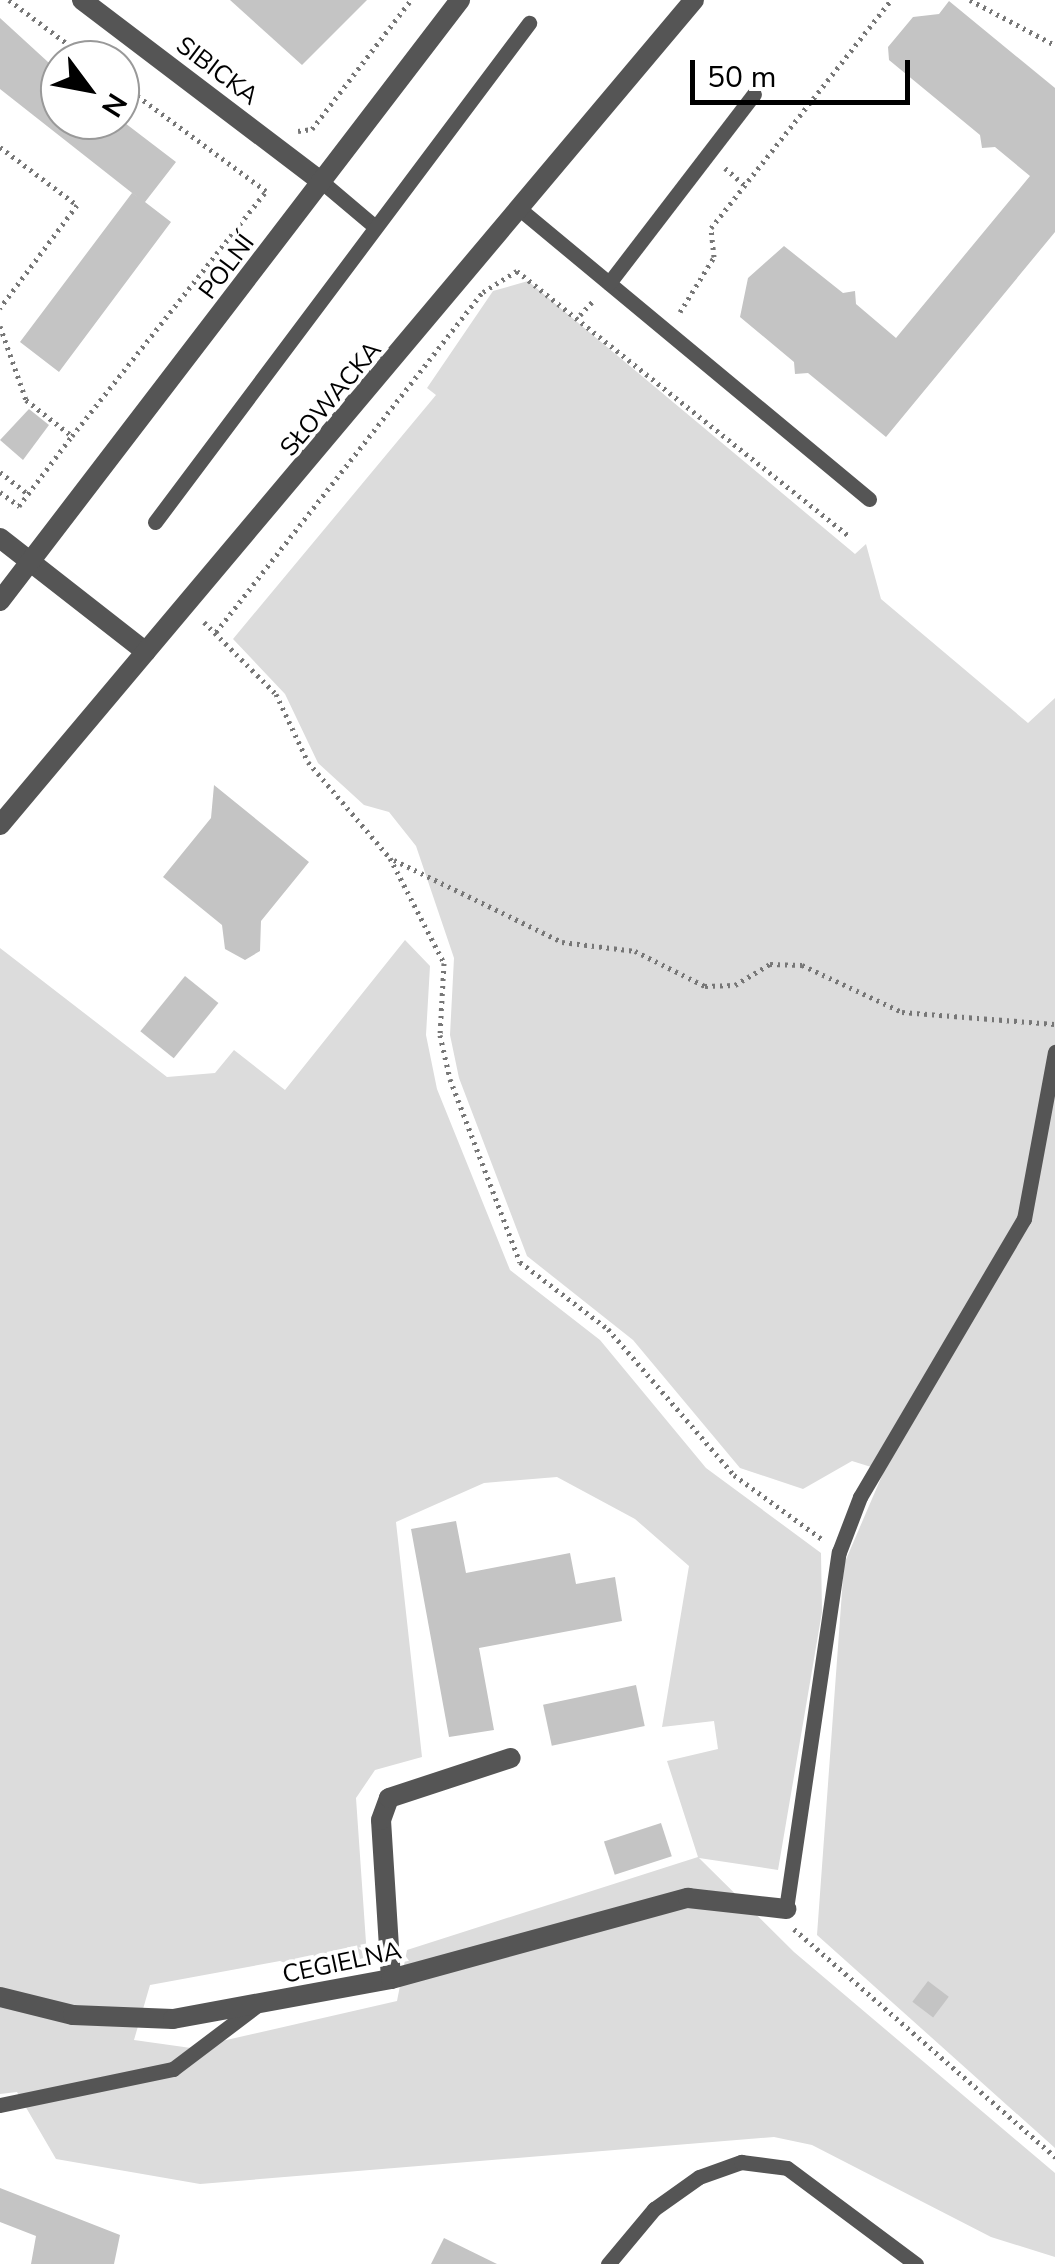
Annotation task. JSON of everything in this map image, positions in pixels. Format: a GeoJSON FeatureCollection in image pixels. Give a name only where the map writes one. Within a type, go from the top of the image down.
{"type":"FeatureCollection","features":[{"type":"Feature","properties":{"kind":"street","name":"SIBICKA"},"geometry":{"type":"LineString","coordinates":[[82,0],[322,182]]}},
{"type":"Feature","properties":{"kind":"street","name":"POLNÍ"},"geometry":{"type":"LineString","coordinates":[[0,602],[34,563],[460,0]]}},
{"type":"Feature","properties":{"kind":"street","name":"SŁOWACKA"},"geometry":{"type":"LineString","coordinates":[[0,826],[522,211],[694,0]]}},
{"type":"Feature","properties":{"kind":"street"},"geometry":{"type":"LineString","coordinates":[[0,538],[146,652]]}},
{"type":"Feature","properties":{"kind":"street"},"geometry":{"type":"LineString","coordinates":[[392,1979],[380,1820],[389,1798],[511,1758]]}},
{"type":"Feature","properties":{"kind":"street","name":"CEGIELNA"},"geometry":{"type":"LineString","coordinates":[[0,1997],[72,2015],[173,2020],[392,1979],[688,1898],[786,1909]]}},
{"type":"Feature","properties":{"kind":"lane"},"geometry":{"type":"LineString","coordinates":[[155,522],[529,23]]}},
{"type":"Feature","properties":{"kind":"lane"},"geometry":{"type":"LineString","coordinates":[[609,283],[754,94]]}},
{"type":"Feature","properties":{"kind":"lane"},"geometry":{"type":"LineString","coordinates":[[322,182],[374,226]]}},
{"type":"Feature","properties":{"kind":"lane"},"geometry":{"type":"LineString","coordinates":[[522,211],[869,498]]}},
{"type":"Feature","properties":{"kind":"lane"},"geometry":{"type":"LineString","coordinates":[[786,1909],[839,1552],[860,1496],[1024,1219],[1055,1052]]}},
{"type":"Feature","properties":{"kind":"lane"},"geometry":{"type":"LineString","coordinates":[[0,2105],[172,2069],[255,2007]]}},
{"type":"Feature","properties":{"kind":"lane"},"geometry":{"type":"LineString","coordinates":[[608,2264],[654,2209],[699,2177],[741,2162],[787,2168],[916,2264]]}},
{"type":"Feature","properties":{"kind":"path"},"geometry":{"type":"LineString","coordinates":[[8,0],[62,40]]}},
{"type":"Feature","properties":{"kind":"path"},"geometry":{"type":"LineString","coordinates":[[282,120],[312,129],[411,0]]}},
{"type":"Feature","properties":{"kind":"path"},"geometry":{"type":"LineString","coordinates":[[667,331],[714,257],[711,228],[890,0]]}},
{"type":"Feature","properties":{"kind":"path"},"geometry":{"type":"LineString","coordinates":[[970,0],[1055,45]]}},
{"type":"Feature","properties":{"kind":"path"},"geometry":{"type":"LineString","coordinates":[[0,492],[19,506],[266,191],[140,98]]}},
{"type":"Feature","properties":{"kind":"path"},"geometry":{"type":"LineString","coordinates":[[0,147],[77,205],[0,308]]}},
{"type":"Feature","properties":{"kind":"path"},"geometry":{"type":"LineString","coordinates":[[216,632],[483,292],[517,272],[534,276],[850,537]]}},
{"type":"Feature","properties":{"kind":"path"},"geometry":{"type":"LineString","coordinates":[[0,326],[26,400],[72,436]]}},
{"type":"Feature","properties":{"kind":"path"},"geometry":{"type":"LineString","coordinates":[[0,472],[28,494]]}},
{"type":"Feature","properties":{"kind":"path"},"geometry":{"type":"LineString","coordinates":[[186,607],[276,694],[308,762],[390,858],[444,963],[440,1035],[450,1079],[520,1262],[608,1330],[734,1475],[839,1552]]}},
{"type":"Feature","properties":{"kind":"path"},"geometry":{"type":"LineString","coordinates":[[390,858],[562,942],[635,951],[705,986],[735,984],[770,964],[802,965],[902,1012],[1055,1024]]}},
{"type":"Feature","properties":{"kind":"path"},"geometry":{"type":"LineString","coordinates":[[786,1909],[797,1935],[1055,2157]]}},
{"type":"Feature","properties":{"kind":"shaded area"},"geometry":{"type":"Polygon","coordinates":[[[528,281],[855,554],[866,544],[881,599],[1028,723],[1055,698],[1055,2148],[817,1935],[844,1564],[884,1471],[852,1461],[803,1489],[740,1468],[633,1340],[527,1256],[459,1078],[450,1035],[454,958],[416,846],[389,812],[364,805],[318,763],[285,694],[233,639],[436,395],[427,388],[493,291],[528,281]]]}},
{"type":"Feature","properties":{"kind":"shaded area"},"geometry":{"type":"Polygon","coordinates":[[[405,940],[430,966],[426,1035],[437,1089],[510,1270],[600,1340],[706,1468],[821,1553],[822,1612],[778,1870],[699,1858],[794,1952],[1055,2173],[1055,2257],[991,2237],[812,2145],[774,2137],[200,2184],[56,2159],[17,2092],[0,2094],[0,948],[167,1077],[215,1073],[234,1050],[285,1090],[405,940]],[[557,1477],[484,1483],[396,1522],[422,1757],[375,1770],[356,1798],[367,1957],[310,1973],[280,1961],[150,1985],[134,2040],[191,2048],[397,2001],[407,1950],[698,1857],[667,1761],[718,1749],[714,1721],[662,1727],[689,1566],[635,1519],[557,1477]]]}},
{"type":"Feature","properties":{"kind":"building"},"geometry":{"type":"Polygon","coordinates":[[[230,0],[367,0],[302,65],[230,0]]]}},
{"type":"Feature","properties":{"kind":"building"},"geometry":{"type":"Polygon","coordinates":[[[949,1],[1055,88],[1055,232],[886,437],[808,373],[795,374],[794,362],[740,317],[748,278],[784,246],[843,293],[855,291],[856,304],[896,338],[1030,176],[995,147],[982,148],[980,135],[889,60],[888,47],[913,17],[939,14],[949,1]]]}},
{"type":"Feature","properties":{"kind":"building"},"geometry":{"type":"Polygon","coordinates":[[[0,18],[40,55],[40,120],[0,89],[0,18]]]}},
{"type":"Feature","properties":{"kind":"building"},"geometry":{"type":"Polygon","coordinates":[[[140,135],[176,162],[145,202],[171,222],[59,372],[20,342],[132,193],[141,200],[65,140],[140,140],[140,135]]]}},
{"type":"Feature","properties":{"kind":"building"},"geometry":{"type":"Polygon","coordinates":[[[29,409],[49,425],[23,460],[0,440],[29,409]]]}},
{"type":"Feature","properties":{"kind":"building"},"geometry":{"type":"Polygon","coordinates":[[[214,785],[309,862],[261,921],[260,951],[245,960],[225,949],[222,925],[163,877],[211,818],[214,785]]]}},
{"type":"Feature","properties":{"kind":"building"},"geometry":{"type":"Polygon","coordinates":[[[185,976],[218,1003],[174,1058],[140,1031],[185,976]]]}},
{"type":"Feature","properties":{"kind":"building"},"geometry":{"type":"Polygon","coordinates":[[[456,1521],[466,1573],[570,1553],[576,1584],[615,1577],[622,1621],[479,1648],[494,1730],[449,1737],[411,1529],[456,1521]]]}},
{"type":"Feature","properties":{"kind":"building"},"geometry":{"type":"Polygon","coordinates":[[[636,1685],[645,1726],[552,1746],[543,1705],[636,1685]]]}},
{"type":"Feature","properties":{"kind":"building"},"geometry":{"type":"Polygon","coordinates":[[[661,1823],[672,1856],[615,1875],[604,1842],[661,1823]]]}},
{"type":"Feature","properties":{"kind":"building"},"geometry":{"type":"Polygon","coordinates":[[[928,1981],[949,1997],[933,2017],[912,2002],[928,1981]]]}},
{"type":"Feature","properties":{"kind":"building"},"geometry":{"type":"Polygon","coordinates":[[[0,2188],[120,2235],[114,2264],[31,2264],[36,2236],[0,2222],[0,2188]]]}},
{"type":"Feature","properties":{"kind":"building"},"geometry":{"type":"Polygon","coordinates":[[[444,2238],[497,2264],[431,2264],[444,2238]]]}}]}
